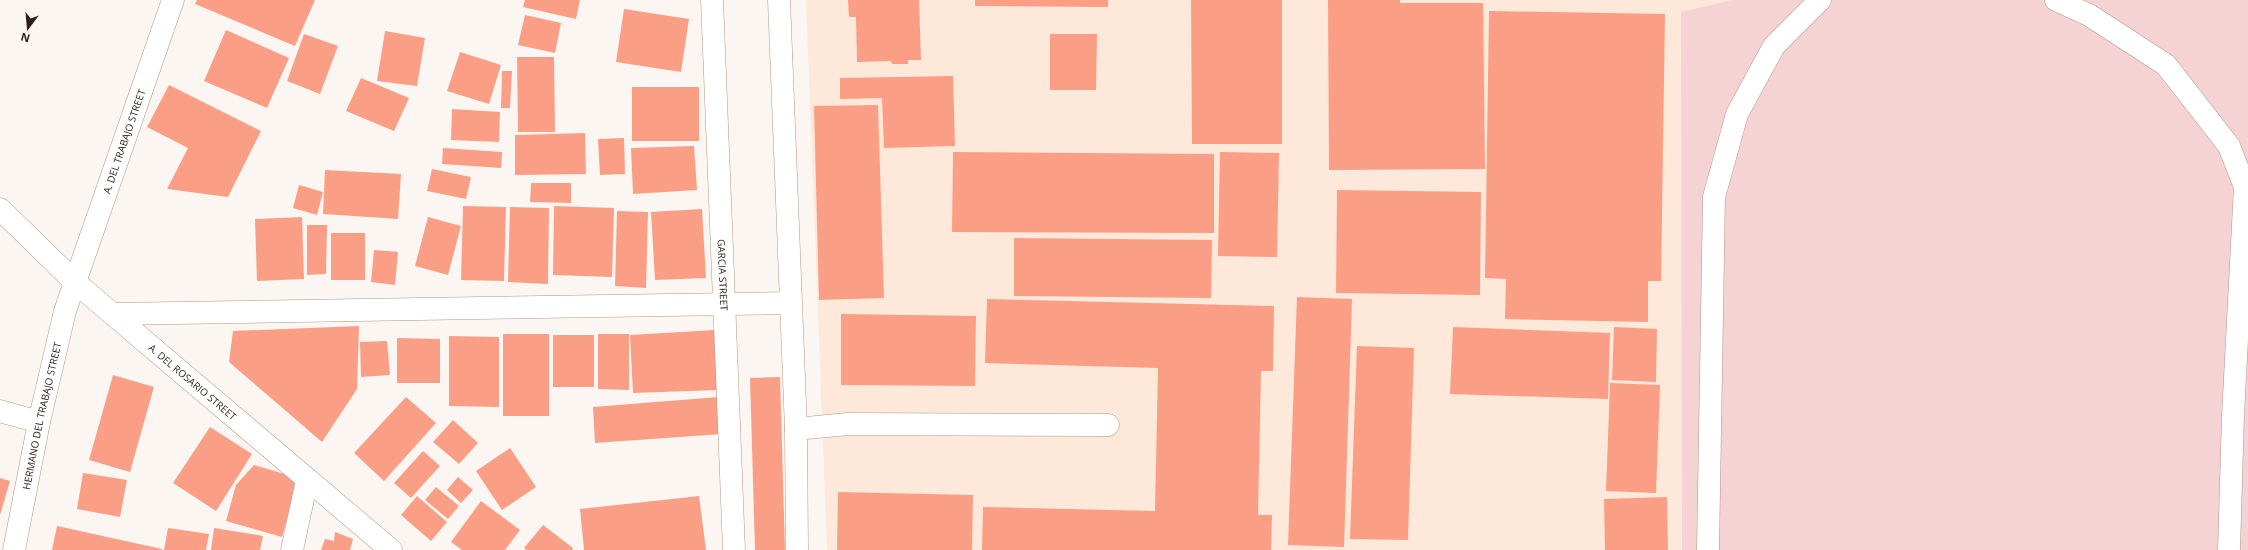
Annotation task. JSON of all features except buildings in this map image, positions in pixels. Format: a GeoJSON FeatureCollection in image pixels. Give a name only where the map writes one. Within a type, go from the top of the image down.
{"type":"FeatureCollection","features":[{"type":"Feature","properties":{"kind":"street","name":"A. DEL TRABAJO STREET"},"geometry":{"type":"LineString","coordinates":[[76,283],[173,0]]}},
{"type":"Feature","properties":{"kind":"street","name":"GARCIA STREET"},"geometry":{"type":"LineString","coordinates":[[712,0],[734,550]]}},
{"type":"Feature","properties":{"kind":"street"},"geometry":{"type":"LineString","coordinates":[[778,0],[796,429],[798,550]]}},
{"type":"Feature","properties":{"kind":"street"},"geometry":{"type":"LineString","coordinates":[[1708,550],[1714,197],[1741,107],[1774,46],[1820,0]]}},
{"type":"Feature","properties":{"kind":"street"},"geometry":{"type":"LineString","coordinates":[[2056,0],[2089,15],[2166,65],[2229,146],[2245,187],[2233,416],[2229,550]]}},
{"type":"Feature","properties":{"kind":"street","name":"A. DEL ROSARIO STREET"},"geometry":{"type":"LineString","coordinates":[[0,209],[76,283],[391,550]]}},
{"type":"Feature","properties":{"kind":"street","name":"HERMANO DEL TRABAJO STREET"},"geometry":{"type":"LineString","coordinates":[[14,550],[39,422],[65,311],[76,283]]}},
{"type":"Feature","properties":{"kind":"street"},"geometry":{"type":"LineString","coordinates":[[113,314],[790,304]]}},
{"type":"Feature","properties":{"kind":"street"},"geometry":{"type":"LineString","coordinates":[[0,412],[39,422]]}},
{"type":"Feature","properties":{"kind":"street"},"geometry":{"type":"LineString","coordinates":[[796,429],[848,424],[1108,424]]}},
{"type":"Feature","properties":{"kind":"street"},"geometry":{"type":"LineString","coordinates":[[292,550],[307,480]]}},
{"type":"Feature","properties":{"kind":"shaded area"},"geometry":{"type":"Polygon","coordinates":[[[806,0],[2248,0],[2248,550],[827,550],[806,0]]]}},
{"type":"Feature","properties":{"kind":"shaded area"},"geometry":{"type":"Polygon","coordinates":[[[1732,0],[2248,0],[2248,550],[1682,550],[1681,12],[1732,0]]]}}]}
